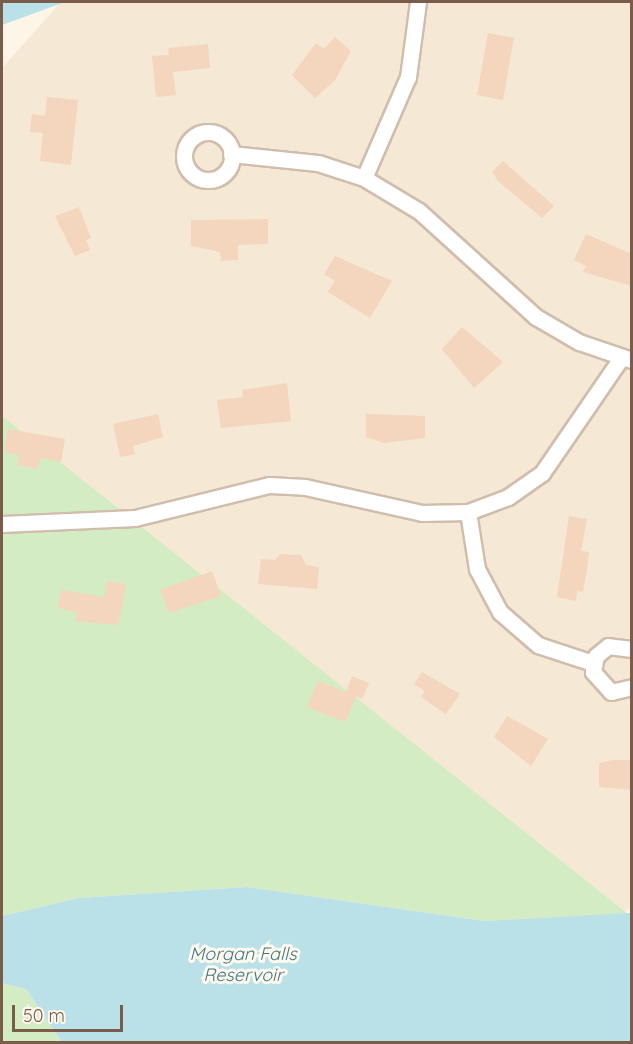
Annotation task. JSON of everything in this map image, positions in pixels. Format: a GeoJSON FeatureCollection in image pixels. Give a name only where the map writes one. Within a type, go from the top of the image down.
{"type":"FeatureCollection","features":[{"type":"Feature","properties":{"kind":"street"},"geometry":{"type":"LineString","coordinates":[[364,178],[408,78],[418,2]]}},
{"type":"Feature","properties":{"kind":"street"},"geometry":{"type":"LineString","coordinates":[[2,524],[135,518],[269,485],[305,487],[422,513],[468,512],[508,497],[542,473],[626,359],[536,317],[419,211],[364,178],[318,163],[231,154]]}},
{"type":"Feature","properties":{"kind":"street"},"geometry":{"type":"LineString","coordinates":[[468,512],[477,569],[500,612],[538,645],[593,663]]}},
{"type":"Feature","properties":{"kind":"street"},"geometry":{"type":"LineString","coordinates":[[593,663],[608,646],[632,649]]}},
{"type":"Feature","properties":{"kind":"street"},"geometry":{"type":"LineString","coordinates":[[593,663],[602,688],[620,692],[632,687]]}},
{"type":"Feature","properties":{"kind":"shaded area"},"geometry":{"type":"Polygon","coordinates":[[[61,2],[631,2],[631,908],[617,914],[2,851],[2,68],[61,2]]]}},
{"type":"Feature","properties":{"kind":"green space"},"geometry":{"type":"Polygon","coordinates":[[[2,416],[628,914],[484,921],[247,887],[79,898],[2,916],[2,416]]]}},
{"type":"Feature","properties":{"kind":"green space"},"geometry":{"type":"Polygon","coordinates":[[[2,983],[26,989],[62,1042],[2,1042],[2,983]]]}},
{"type":"Feature","properties":{"kind":"water"},"geometry":{"type":"Polygon","coordinates":[[[2,2],[65,2],[2,25],[2,2]]]}},
{"type":"Feature","properties":{"kind":"water","name":"Morgan Falls Reservoir"},"geometry":{"type":"Polygon","coordinates":[[[247,887],[484,921],[631,913],[631,1042],[62,1042],[26,989],[2,983],[2,916],[79,898],[247,887]]]}},
{"type":"Feature","properties":{"kind":"building"},"geometry":{"type":"Polygon","coordinates":[[[488,33],[514,38],[503,100],[477,95],[488,33]]]}},
{"type":"Feature","properties":{"kind":"building"},"geometry":{"type":"Polygon","coordinates":[[[335,37],[351,51],[335,80],[315,98],[292,75],[316,43],[324,49],[335,37]]]}},
{"type":"Feature","properties":{"kind":"building"},"geometry":{"type":"Polygon","coordinates":[[[208,44],[210,68],[173,72],[176,95],[156,97],[152,56],[169,55],[168,48],[208,44]]]}},
{"type":"Feature","properties":{"kind":"building"},"geometry":{"type":"Polygon","coordinates":[[[47,97],[78,100],[71,165],[40,161],[43,133],[30,132],[32,114],[45,116],[47,97]]]}},
{"type":"Feature","properties":{"kind":"building"},"geometry":{"type":"Polygon","coordinates":[[[503,161],[554,206],[542,218],[499,182],[492,172],[503,161]]]}},
{"type":"Feature","properties":{"kind":"building"},"geometry":{"type":"Polygon","coordinates":[[[79,207],[91,238],[86,240],[90,250],[75,256],[55,216],[79,207]]]}},
{"type":"Feature","properties":{"kind":"building"},"geometry":{"type":"Polygon","coordinates":[[[268,219],[268,244],[238,245],[238,260],[221,261],[220,252],[191,246],[191,220],[268,219]]]}},
{"type":"Feature","properties":{"kind":"building"},"geometry":{"type":"Polygon","coordinates":[[[586,234],[632,254],[632,286],[583,272],[586,266],[574,260],[586,234]]]}},
{"type":"Feature","properties":{"kind":"building"},"geometry":{"type":"Polygon","coordinates":[[[335,256],[392,281],[370,318],[328,292],[335,281],[324,274],[335,256]]]}},
{"type":"Feature","properties":{"kind":"building"},"geometry":{"type":"Polygon","coordinates":[[[462,327],[503,362],[474,388],[442,349],[462,327]]]}},
{"type":"Feature","properties":{"kind":"building"},"geometry":{"type":"Polygon","coordinates":[[[287,383],[291,421],[221,428],[217,400],[243,397],[242,390],[287,383]]]}},
{"type":"Feature","properties":{"kind":"building"},"geometry":{"type":"Polygon","coordinates":[[[158,414],[163,437],[133,446],[135,454],[120,457],[113,424],[158,414]]]}},
{"type":"Feature","properties":{"kind":"building"},"geometry":{"type":"Polygon","coordinates":[[[366,414],[425,416],[425,438],[384,443],[366,437],[366,414]]]}},
{"type":"Feature","properties":{"kind":"building"},"geometry":{"type":"Polygon","coordinates":[[[8,429],[65,439],[61,462],[40,458],[38,469],[17,465],[19,455],[4,452],[8,429]]]}},
{"type":"Feature","properties":{"kind":"building"},"geometry":{"type":"Polygon","coordinates":[[[569,516],[587,519],[581,551],[589,552],[587,569],[583,592],[577,591],[576,601],[557,597],[569,516]]]}},
{"type":"Feature","properties":{"kind":"building"},"geometry":{"type":"Polygon","coordinates":[[[280,554],[301,555],[306,565],[319,567],[317,589],[258,584],[261,559],[275,560],[280,554]]]}},
{"type":"Feature","properties":{"kind":"building"},"geometry":{"type":"Polygon","coordinates":[[[212,571],[221,596],[169,613],[160,590],[212,571]]]}},
{"type":"Feature","properties":{"kind":"building"},"geometry":{"type":"Polygon","coordinates":[[[107,581],[126,584],[118,625],[75,621],[77,612],[58,608],[61,590],[104,597],[107,581]]]}},
{"type":"Feature","properties":{"kind":"building"},"geometry":{"type":"Polygon","coordinates":[[[422,672],[460,694],[446,714],[421,697],[425,691],[414,684],[422,672]]]}},
{"type":"Feature","properties":{"kind":"building"},"geometry":{"type":"Polygon","coordinates":[[[352,676],[369,683],[362,699],[356,696],[345,722],[307,707],[318,681],[351,694],[346,692],[352,676]]]}},
{"type":"Feature","properties":{"kind":"building"},"geometry":{"type":"Polygon","coordinates":[[[507,716],[548,739],[531,766],[494,737],[507,716]]]}},
{"type":"Feature","properties":{"kind":"building"},"geometry":{"type":"Polygon","coordinates":[[[632,760],[632,790],[599,787],[599,763],[632,760]]]}}]}
